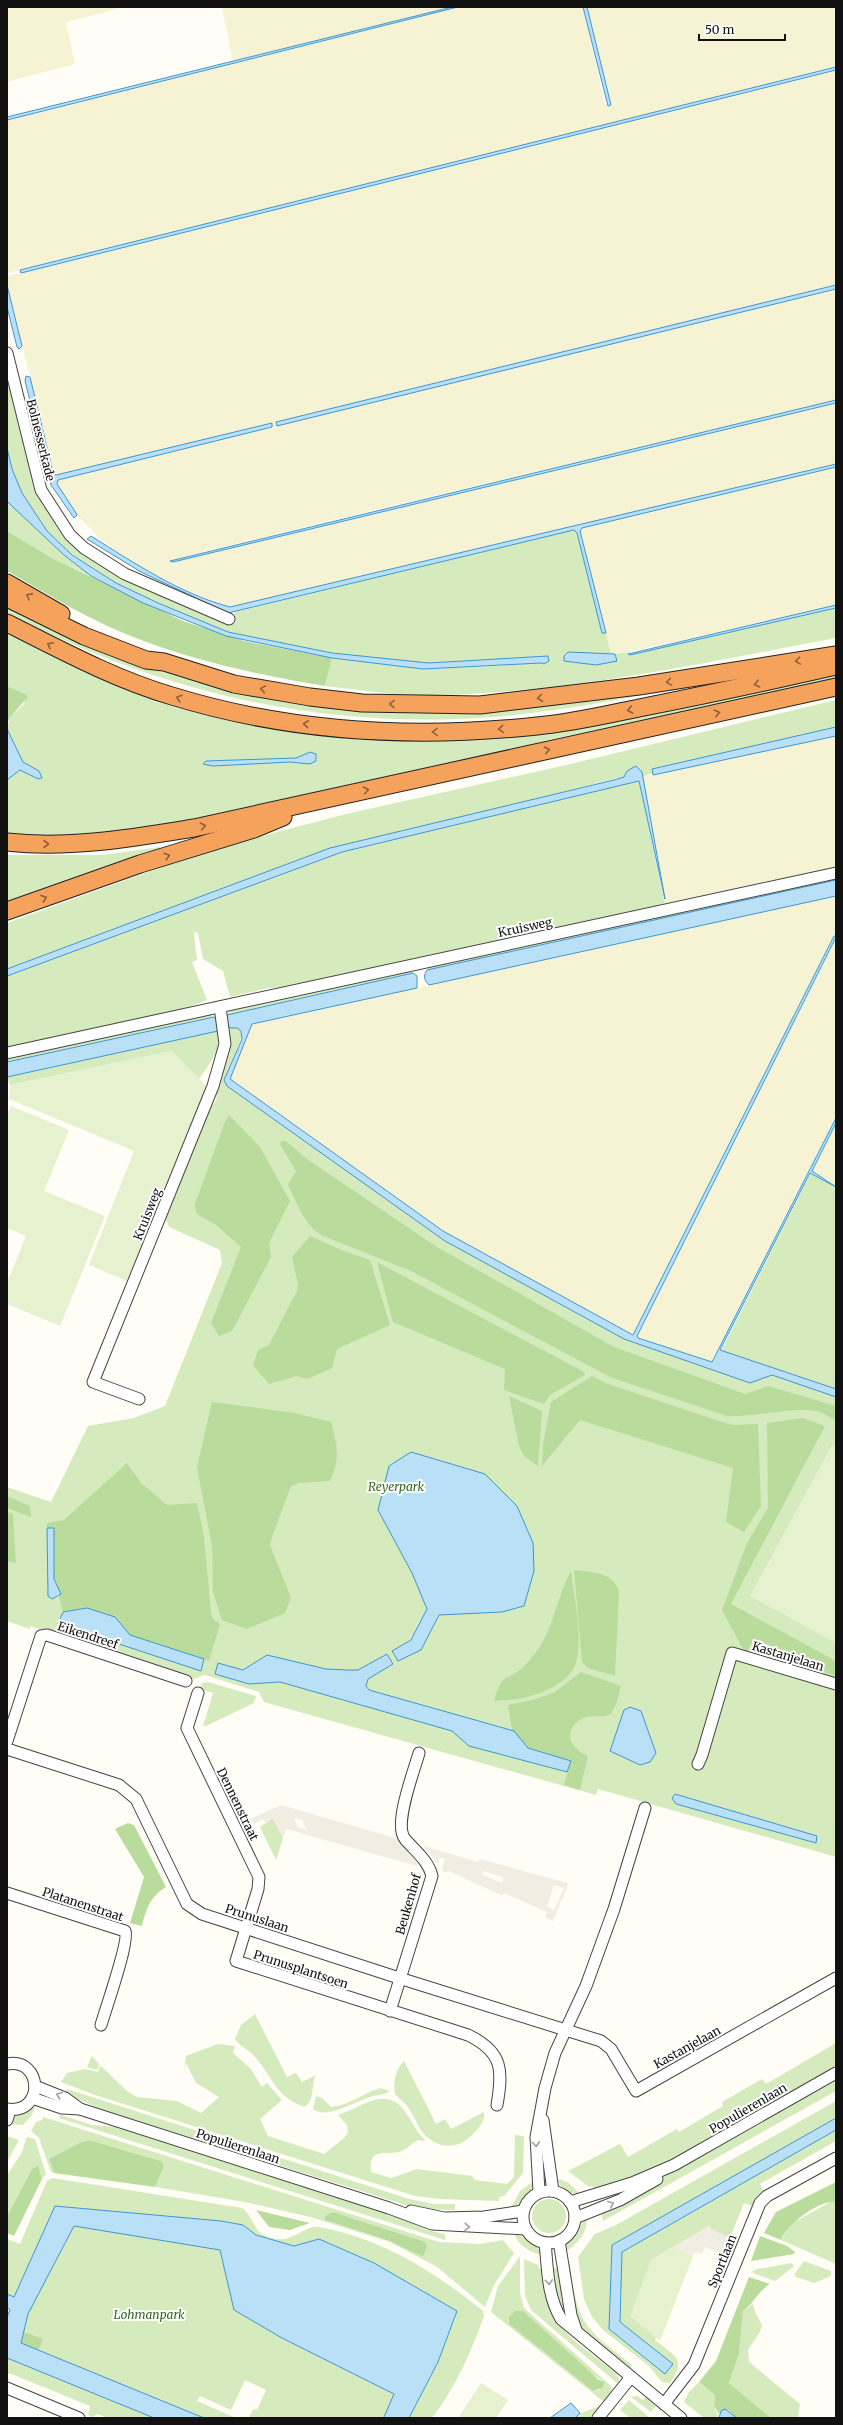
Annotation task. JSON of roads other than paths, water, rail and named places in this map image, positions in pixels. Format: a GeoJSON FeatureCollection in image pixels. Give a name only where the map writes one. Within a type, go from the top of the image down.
{"type":"FeatureCollection","features":[{"type":"Feature","properties":{"kind":"highway"},"geometry":{"type":"LineString","coordinates":[[7,583],[82,625],[164,662],[234,684],[362,704],[445,706],[480,705],[639,686],[836,655]]}},
{"type":"Feature","properties":{"kind":"highway"},"geometry":{"type":"LineString","coordinates":[[7,598],[84,636],[146,660],[164,662]]}},
{"type":"Feature","properties":{"kind":"highway"},"geometry":{"type":"LineString","coordinates":[[7,623],[111,675],[170,696],[224,711],[283,722],[413,732],[539,726],[691,698],[836,666]]}},
{"type":"Feature","properties":{"kind":"highway"},"geometry":{"type":"LineString","coordinates":[[7,842],[77,844],[132,839],[194,828],[836,687]]}},
{"type":"Feature","properties":{"kind":"highway"},"geometry":{"type":"LineString","coordinates":[[7,911],[140,864],[254,829],[328,799]]}},
{"type":"Feature","properties":{"kind":"street","name":"Bolnesserkade"},"geometry":{"type":"LineString","coordinates":[[7,353],[41,490],[70,536],[84,548],[125,574],[229,619]]}},
{"type":"Feature","properties":{"kind":"street","name":"Kruisweg"},"geometry":{"type":"LineString","coordinates":[[7,1053],[222,1017],[836,873]]}},
{"type":"Feature","properties":{"kind":"street","name":"Kruisweg"},"geometry":{"type":"LineString","coordinates":[[139,1399],[92,1382],[213,1086],[225,1044],[222,1017]]}},
{"type":"Feature","properties":{"kind":"street","name":"Eikendreef"},"geometry":{"type":"LineString","coordinates":[[7,1740],[41,1636],[47,1635],[186,1681]]}},
{"type":"Feature","properties":{"kind":"street","name":"Kastanjelaan"},"geometry":{"type":"LineString","coordinates":[[698,1764],[732,1653],[836,1684]]}},
{"type":"Feature","properties":{"kind":"street","name":"Dennenstraat"},"geometry":{"type":"LineString","coordinates":[[198,1693],[187,1728],[259,1877],[258,1889],[245,1928]]}},
{"type":"Feature","properties":{"kind":"street","name":"Prunuslaan"},"geometry":{"type":"LineString","coordinates":[[7,1749],[120,1785],[136,1799],[187,1904],[202,1914],[566,2030]]}},
{"type":"Feature","properties":{"kind":"street","name":"Beukenhof"},"geometry":{"type":"LineString","coordinates":[[400,1978],[432,1876],[422,1858],[403,1838],[400,1821],[419,1753]]}},
{"type":"Feature","properties":{"kind":"street"},"geometry":{"type":"LineString","coordinates":[[539,2192],[536,2137],[555,2053],[594,1965],[645,1808]]}},
{"type":"Feature","properties":{"kind":"street","name":"Platanenstraat"},"geometry":{"type":"LineString","coordinates":[[7,1893],[125,1931],[127,1936],[117,1976],[101,2025]]}},
{"type":"Feature","properties":{"kind":"street","name":"Prunusplantsoen"},"geometry":{"type":"LineString","coordinates":[[245,1928],[236,1961],[468,2035],[483,2042],[495,2054],[501,2070],[497,2105]]}},
{"type":"Feature","properties":{"kind":"street"},"geometry":{"type":"LineString","coordinates":[[390,2011],[400,1978]]}},
{"type":"Feature","properties":{"kind":"street","name":"Kastanjelaan"},"geometry":{"type":"LineString","coordinates":[[566,2030],[601,2041],[611,2049],[636,2091],[836,1978]]}},
{"type":"Feature","properties":{"kind":"street"},"geometry":{"type":"LineString","coordinates":[[7,2064],[16,2063],[28,2069],[32,2074],[35,2086],[32,2098],[23,2107],[8,2113]]}},
{"type":"Feature","properties":{"kind":"street","name":"Populierenlaan"},"geometry":{"type":"LineString","coordinates":[[570,2202],[632,2183],[674,2165],[836,2073]]}},
{"type":"Feature","properties":{"kind":"street","name":"Populierenlaan"},"geometry":{"type":"LineString","coordinates":[[35,2086],[65,2098],[80,2109]]}},
{"type":"Feature","properties":{"kind":"street","name":"Populierenlaan"},"geometry":{"type":"LineString","coordinates":[[32,2098],[62,2108],[80,2109],[389,2208],[432,2224],[526,2229]]}},
{"type":"Feature","properties":{"kind":"street"},"geometry":{"type":"LineString","coordinates":[[542,2106],[553,2191]]}},
{"type":"Feature","properties":{"kind":"street","name":"Sportlaan"},"geometry":{"type":"LineString","coordinates":[[664,2404],[694,2365],[760,2203],[767,2196],[836,2158]]}},
{"type":"Feature","properties":{"kind":"street","name":"Populierenlaan"},"geometry":{"type":"LineString","coordinates":[[575,2218],[620,2200],[657,2179],[674,2165]]}},
{"type":"Feature","properties":{"kind":"street"},"geometry":{"type":"LineString","coordinates":[[553,2191],[562,2195],[570,2202],[575,2218],[570,2232],[560,2241],[545,2243],[535,2239],[526,2229],[522,2219],[523,2211],[527,2202],[539,2192],[553,2191]]}},
{"type":"Feature","properties":{"kind":"street","name":"Populierenlaan"},"geometry":{"type":"LineString","coordinates":[[389,2208],[444,2218],[484,2218],[523,2211]]}},
{"type":"Feature","properties":{"kind":"street"},"geometry":{"type":"LineString","coordinates":[[560,2241],[570,2315],[576,2331]]}},
{"type":"Feature","properties":{"kind":"street"},"geometry":{"type":"LineString","coordinates":[[545,2243],[549,2286],[553,2305],[561,2319],[681,2418]]}},
{"type":"Feature","properties":{"kind":"street"},"geometry":{"type":"LineString","coordinates":[[598,2418],[631,2377]]}},
{"type":"Feature","properties":{"kind":"street"},"geometry":{"type":"LineString","coordinates":[[7,2388],[79,2418]]}},
{"type":"Feature","properties":{"kind":"water"},"geometry":{"type":"Polygon","coordinates":[[[452,7],[458,7],[7,120],[7,117],[452,7]]]}},
{"type":"Feature","properties":{"kind":"water"},"geometry":{"type":"Polygon","coordinates":[[[583,7],[587,7],[611,105],[608,106],[583,7]]]}},
{"type":"Feature","properties":{"kind":"water"},"geometry":{"type":"Polygon","coordinates":[[[836,67],[836,70],[21,273],[20,270],[836,67]]]}},
{"type":"Feature","properties":{"kind":"water"},"geometry":{"type":"Polygon","coordinates":[[[7,285],[22,346],[19,349],[17,347],[7,307],[7,285]]]}},
{"type":"Feature","properties":{"kind":"water"},"geometry":{"type":"Polygon","coordinates":[[[836,285],[836,289],[277,426],[276,422],[836,285]]]}},
{"type":"Feature","properties":{"kind":"water"},"geometry":{"type":"Polygon","coordinates":[[[26,376],[30,377],[53,472],[56,475],[272,423],[272,427],[58,480],[57,484],[77,515],[74,518],[51,485],[25,381],[26,376]]]}},
{"type":"Feature","properties":{"kind":"water"},"geometry":{"type":"Polygon","coordinates":[[[836,400],[836,403],[173,562],[170,561],[836,400]]]}},
{"type":"Feature","properties":{"kind":"water"},"geometry":{"type":"Polygon","coordinates":[[[7,448],[12,469],[22,493],[47,531],[72,555],[116,583],[158,603],[228,632],[332,653],[429,663],[548,656],[549,661],[544,664],[423,669],[332,658],[226,636],[143,603],[91,576],[64,555],[7,501],[7,448]]]}},
{"type":"Feature","properties":{"kind":"water"},"geometry":{"type":"Polygon","coordinates":[[[836,464],[836,467],[582,528],[580,531],[606,633],[602,633],[577,533],[574,530],[228,613],[141,572],[87,539],[91,536],[158,577],[194,594],[230,607],[836,464]]]}},
{"type":"Feature","properties":{"kind":"water"},"geometry":{"type":"Polygon","coordinates":[[[836,605],[836,608],[630,655],[628,654],[836,605]]]}},
{"type":"Feature","properties":{"kind":"water"},"geometry":{"type":"Polygon","coordinates":[[[568,652],[615,654],[617,661],[596,665],[564,661],[564,656],[568,652]]]}},
{"type":"Feature","properties":{"kind":"water"},"geometry":{"type":"Polygon","coordinates":[[[836,727],[836,736],[653,775],[652,769],[836,727]]]}},
{"type":"Feature","properties":{"kind":"water"},"geometry":{"type":"Polygon","coordinates":[[[7,729],[23,762],[39,771],[42,778],[38,779],[20,770],[7,780],[7,729]]]}},
{"type":"Feature","properties":{"kind":"water"},"geometry":{"type":"Polygon","coordinates":[[[310,752],[316,754],[316,761],[310,764],[290,762],[213,766],[203,764],[206,761],[296,758],[310,752]]]}},
{"type":"Feature","properties":{"kind":"water"},"geometry":{"type":"Polygon","coordinates":[[[636,766],[642,772],[665,899],[639,781],[342,852],[7,976],[7,969],[330,848],[614,780],[624,777],[627,771],[636,766]]]}},
{"type":"Feature","properties":{"kind":"water"},"geometry":{"type":"Polygon","coordinates":[[[836,880],[836,896],[429,985],[425,978],[427,970],[836,880]]]}},
{"type":"Feature","properties":{"kind":"water"},"geometry":{"type":"Polygon","coordinates":[[[834,936],[836,937],[637,1336],[638,1338],[712,1362],[836,1118],[836,1123],[812,1171],[836,1187],[810,1173],[720,1350],[836,1389],[836,1397],[772,1375],[750,1383],[624,1339],[445,1241],[227,1086],[224,1080],[242,1039],[241,1032],[238,1028],[231,1028],[226,1025],[220,1026],[218,1031],[7,1077],[7,1062],[214,1017],[218,1020],[225,1018],[227,1015],[413,973],[417,976],[417,988],[252,1024],[230,1079],[443,1231],[633,1335],[834,936]]]}},
{"type":"Feature","properties":{"kind":"water"},"geometry":{"type":"Polygon","coordinates":[[[411,1452],[485,1474],[517,1506],[533,1543],[534,1571],[524,1606],[502,1612],[439,1615],[421,1650],[398,1661],[392,1651],[411,1640],[427,1609],[412,1573],[378,1510],[389,1466],[411,1452]]]}},
{"type":"Feature","properties":{"kind":"water"},"geometry":{"type":"Polygon","coordinates":[[[47,1528],[54,1528],[54,1579],[61,1594],[52,1599],[48,1596],[47,1528]]]}},
{"type":"Feature","properties":{"kind":"water"},"geometry":{"type":"Polygon","coordinates":[[[87,1608],[115,1617],[130,1635],[204,1659],[201,1671],[58,1624],[63,1612],[87,1608]]]}},
{"type":"Feature","properties":{"kind":"water"},"geometry":{"type":"Polygon","coordinates":[[[387,1654],[393,1664],[368,1679],[366,1686],[369,1690],[514,1731],[528,1748],[571,1761],[567,1772],[469,1746],[452,1731],[280,1682],[249,1684],[215,1674],[218,1663],[243,1670],[267,1655],[326,1669],[358,1670],[387,1654]]]}},
{"type":"Feature","properties":{"kind":"water"},"geometry":{"type":"Polygon","coordinates":[[[630,1707],[641,1711],[656,1753],[650,1762],[640,1765],[610,1751],[624,1710],[630,1707]]]}},
{"type":"Feature","properties":{"kind":"water"},"geometry":{"type":"Polygon","coordinates":[[[675,1794],[817,1836],[816,1843],[676,1804],[672,1798],[675,1794]]]}},
{"type":"Feature","properties":{"kind":"water"},"geometry":{"type":"Polygon","coordinates":[[[836,2118],[836,2130],[622,2252],[620,2322],[673,2364],[665,2374],[609,2329],[612,2245],[836,2118]]]}},
{"type":"Feature","properties":{"kind":"water"},"geometry":{"type":"Polygon","coordinates":[[[55,2206],[221,2221],[243,2225],[256,2235],[294,2246],[319,2239],[374,2263],[457,2311],[438,2362],[409,2418],[386,2418],[384,2417],[394,2394],[282,2338],[234,2310],[220,2250],[74,2226],[28,2314],[21,2343],[204,2418],[154,2418],[7,2358],[7,2317],[10,2310],[7,2307],[7,2294],[14,2297],[55,2206]]]}},
{"type":"Feature","properties":{"kind":"water"},"geometry":{"type":"Polygon","coordinates":[[[571,2403],[580,2413],[575,2418],[550,2418],[571,2403]]]}},
{"type":"Feature","properties":{"kind":"water"},"geometry":{"type":"Polygon","coordinates":[[[725,2409],[737,2418],[719,2418],[721,2411],[725,2409]]]}},
{"type":"Feature","properties":{"kind":"park label","name":"Reyerpark"},"geometry":{"type":"Point","coordinates":[396,1486]}},
{"type":"Feature","properties":{"kind":"park label","name":"Lohmanpark"},"geometry":{"type":"Point","coordinates":[149,2314]}}]}
